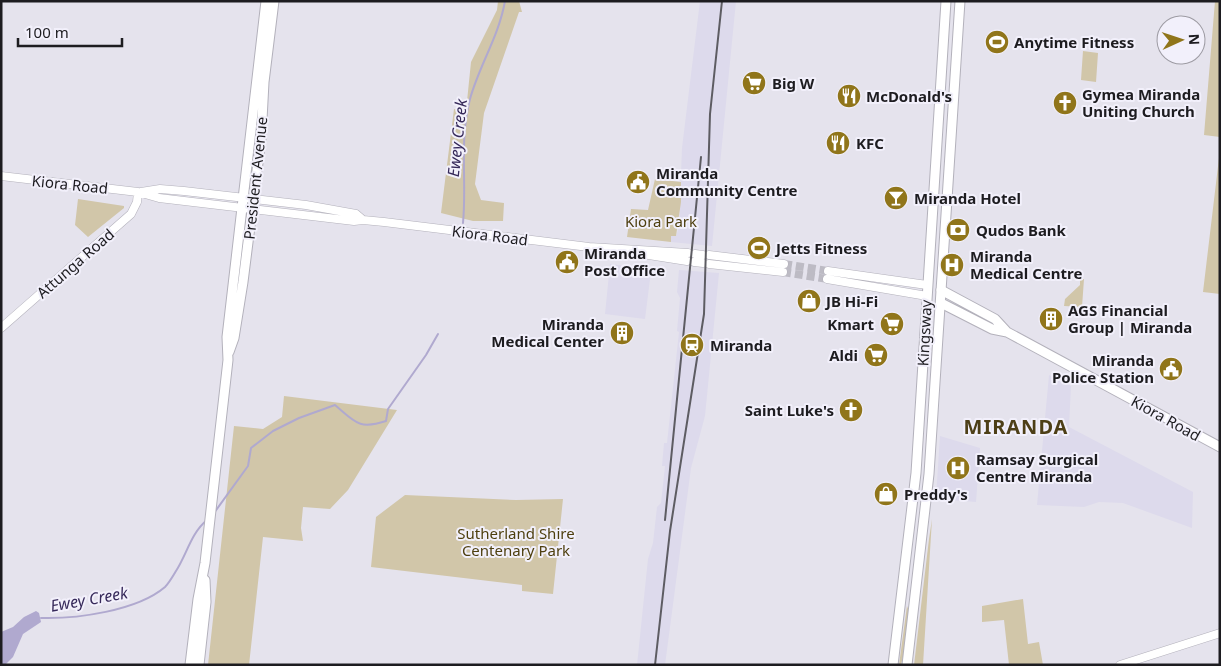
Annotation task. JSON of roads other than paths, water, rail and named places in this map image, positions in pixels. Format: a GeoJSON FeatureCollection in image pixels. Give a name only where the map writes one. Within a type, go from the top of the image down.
{"type":"FeatureCollection","features":[{"type":"Feature","properties":{"kind":"main road","name":"President Avenue"},"geometry":{"type":"LineString","coordinates":[[190,665],[198,599],[205,563],[228,354],[227,337],[266,1]]}},
{"type":"Feature","properties":{"kind":"main road","name":"President Avenue"},"geometry":{"type":"LineString","coordinates":[[228,354],[234,338],[242,292],[254,199],[274,1]]}},
{"type":"Feature","properties":{"kind":"main road","name":"Kingsway"},"geometry":{"type":"LineString","coordinates":[[893,665],[915,482],[946,1]]}},
{"type":"Feature","properties":{"kind":"main road","name":"Kingsway"},"geometry":{"type":"LineString","coordinates":[[907,665],[928,484],[960,1]]}},
{"type":"Feature","properties":{"kind":"main road","name":"Kiora Road"},"geometry":{"type":"LineString","coordinates":[[928,285],[995,319],[1007,332]]}},
{"type":"Feature","properties":{"kind":"main road","name":"Kiora Road"},"geometry":{"type":"LineString","coordinates":[[927,296],[992,329],[1007,332],[1220,447]]}},
{"type":"Feature","properties":{"kind":"main road"},"geometry":{"type":"LineString","coordinates":[[915,482],[928,484]]}},
{"type":"Feature","properties":{"kind":"main road","name":"President Avenue"},"geometry":{"type":"LineString","coordinates":[[199,665],[206,602],[205,563]]}},
{"type":"Feature","properties":{"kind":"main road"},"geometry":{"type":"LineString","coordinates":[[902,601],[916,600]]}},
{"type":"Feature","properties":{"kind":"street","name":"Kiora Road"},"geometry":{"type":"LineString","coordinates":[[1,176],[138,192],[159,198],[252,210],[354,221],[363,220],[783,268]]}},
{"type":"Feature","properties":{"kind":"street","name":"Kiora Road"},"geometry":{"type":"LineString","coordinates":[[138,192],[168,190],[335,209],[356,214],[363,220]]}},
{"type":"Feature","properties":{"kind":"street","name":"Attunga Road"},"geometry":{"type":"LineString","coordinates":[[1,328],[131,214],[137,202],[138,192]]}},
{"type":"Feature","properties":{"kind":"street","name":"Kiora Road"},"geometry":{"type":"LineString","coordinates":[[927,296],[827,275],[928,285]]}},
{"type":"Feature","properties":{"kind":"street"},"geometry":{"type":"LineString","coordinates":[[1120,665],[1220,633]]}},
{"type":"Feature","properties":{"kind":"waterway","name":"Ewey Creek"},"geometry":{"type":"LineString","coordinates":[[463,223],[464,145],[467,114],[474,87],[498,26],[505,1]]}},
{"type":"Feature","properties":{"kind":"waterway","name":"Ewey Creek"},"geometry":{"type":"LineString","coordinates":[[214,513],[248,466],[251,448],[273,431],[299,418],[335,405],[358,423],[369,425],[386,421],[388,409],[426,355],[438,334]]}},
{"type":"Feature","properties":{"kind":"waterway","name":"Ewey Creek"},"geometry":{"type":"LineString","coordinates":[[41,618],[71,617],[106,612],[123,608],[153,595],[165,587],[180,564],[193,537],[207,520]]}},
{"type":"Feature","properties":{"kind":"tunnel"},"geometry":{"type":"LineString","coordinates":[[784,264],[828,271]]}},
{"type":"Feature","properties":{"kind":"tunnel"},"geometry":{"type":"LineString","coordinates":[[783,272],[827,279]]}},
{"type":"Feature","properties":{"kind":"railway"},"geometry":{"type":"LineString","coordinates":[[655,665],[670,531],[704,314],[710,114],[722,1]]}},
{"type":"Feature","properties":{"kind":"railway"},"geometry":{"type":"LineString","coordinates":[[665,520],[701,157]]}},
{"type":"Feature","properties":{"kind":"place","name":"Anytime Fitness"},"geometry":{"type":"Point","coordinates":[997,42]}},
{"type":"Feature","properties":{"kind":"place","name":"Big W"},"geometry":{"type":"Point","coordinates":[754,83]}},
{"type":"Feature","properties":{"kind":"place","name":"McDonald's"},"geometry":{"type":"Point","coordinates":[849,96]}},
{"type":"Feature","properties":{"kind":"place","name":"Gymea Miranda Uniting Church"},"geometry":{"type":"Point","coordinates":[1065,103]}},
{"type":"Feature","properties":{"kind":"place","name":"KFC"},"geometry":{"type":"Point","coordinates":[838,143]}},
{"type":"Feature","properties":{"kind":"place","name":"Miranda Community Centre"},"geometry":{"type":"Point","coordinates":[638,182]}},
{"type":"Feature","properties":{"kind":"place","name":"Miranda Hotel"},"geometry":{"type":"Point","coordinates":[896,198]}},
{"type":"Feature","properties":{"kind":"place","name":"Qudos Bank"},"geometry":{"type":"Point","coordinates":[958,230]}},
{"type":"Feature","properties":{"kind":"place","name":"Jetts Fitness"},"geometry":{"type":"Point","coordinates":[759,248]}},
{"type":"Feature","properties":{"kind":"place","name":"Miranda Post Office"},"geometry":{"type":"Point","coordinates":[567,262]}},
{"type":"Feature","properties":{"kind":"place","name":"Miranda Medical Centre"},"geometry":{"type":"Point","coordinates":[952,265]}},
{"type":"Feature","properties":{"kind":"place","name":"JB Hi-Fi"},"geometry":{"type":"Point","coordinates":[809,301]}},
{"type":"Feature","properties":{"kind":"place","name":"AGS Financial Group | Miranda"},"geometry":{"type":"Point","coordinates":[1051,319]}},
{"type":"Feature","properties":{"kind":"place","name":"Kmart"},"geometry":{"type":"Point","coordinates":[892,324]}},
{"type":"Feature","properties":{"kind":"place","name":"Miranda Medical Center"},"geometry":{"type":"Point","coordinates":[622,333]}},
{"type":"Feature","properties":{"kind":"place","name":"Miranda"},"geometry":{"type":"Point","coordinates":[692,345]}},
{"type":"Feature","properties":{"kind":"place","name":"Aldi"},"geometry":{"type":"Point","coordinates":[876,355]}},
{"type":"Feature","properties":{"kind":"place","name":"Miranda Police Station"},"geometry":{"type":"Point","coordinates":[1171,369]}},
{"type":"Feature","properties":{"kind":"place","name":"Saint Luke's"},"geometry":{"type":"Point","coordinates":[851,410]}},
{"type":"Feature","properties":{"kind":"place","name":"Ramsay Surgical Centre Miranda"},"geometry":{"type":"Point","coordinates":[958,468]}},
{"type":"Feature","properties":{"kind":"place","name":"Preddy's"},"geometry":{"type":"Point","coordinates":[886,494]}},
{"type":"Feature","properties":{"kind":"district","name":"MIRANDA"},"geometry":{"type":"Point","coordinates":[1016,426]}},
{"type":"Feature","properties":{"kind":"park label","name":"Kiora Park"},"geometry":{"type":"Point","coordinates":[661,221]}},
{"type":"Feature","properties":{"kind":"park label","name":"Sutherland Shire Centenary Park"},"geometry":{"type":"Point","coordinates":[516,542]}}]}
